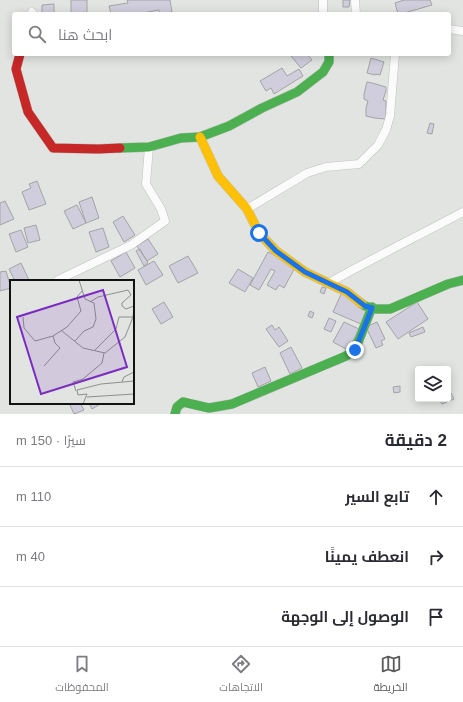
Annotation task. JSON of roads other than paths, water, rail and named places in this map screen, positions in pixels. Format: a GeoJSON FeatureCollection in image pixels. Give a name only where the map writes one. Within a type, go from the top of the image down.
{"type":"FeatureCollection","features":[{"type":"Feature","properties":{"kind":"street"},"geometry":{"type":"LineString","coordinates":[[323,0],[323,12]]}},
{"type":"Feature","properties":{"kind":"street"},"geometry":{"type":"LineString","coordinates":[[355,0],[356,12]]}},
{"type":"Feature","properties":{"kind":"street"},"geometry":{"type":"LineString","coordinates":[[451,29],[463,31]]}},
{"type":"Feature","properties":{"kind":"street"},"geometry":{"type":"LineString","coordinates":[[19,56],[16,69],[28,112],[53,148],[98,149],[149,147],[180,138],[200,137],[229,126],[262,108],[297,92],[323,72],[329,62],[329,56]]}},
{"type":"Feature","properties":{"kind":"street"},"geometry":{"type":"LineString","coordinates":[[247,209],[307,173],[326,167],[359,164],[378,145],[386,130],[390,116],[395,56]]}},
{"type":"Feature","properties":{"kind":"street"},"geometry":{"type":"LineString","coordinates":[[200,137],[218,176],[247,209],[259,233],[276,251],[305,272],[347,292],[365,306],[376,309],[390,309],[448,284],[463,280]]}},
{"type":"Feature","properties":{"kind":"street"},"geometry":{"type":"LineString","coordinates":[[58,280],[131,245],[165,221],[161,208],[146,184],[149,147]]}},
{"type":"Feature","properties":{"kind":"street"},"geometry":{"type":"LineString","coordinates":[[329,283],[463,212]]}},
{"type":"Feature","properties":{"kind":"street"},"geometry":{"type":"LineString","coordinates":[[175,414],[175,410],[182,402],[209,408],[232,404],[346,356],[355,350],[372,308]]}}]}
